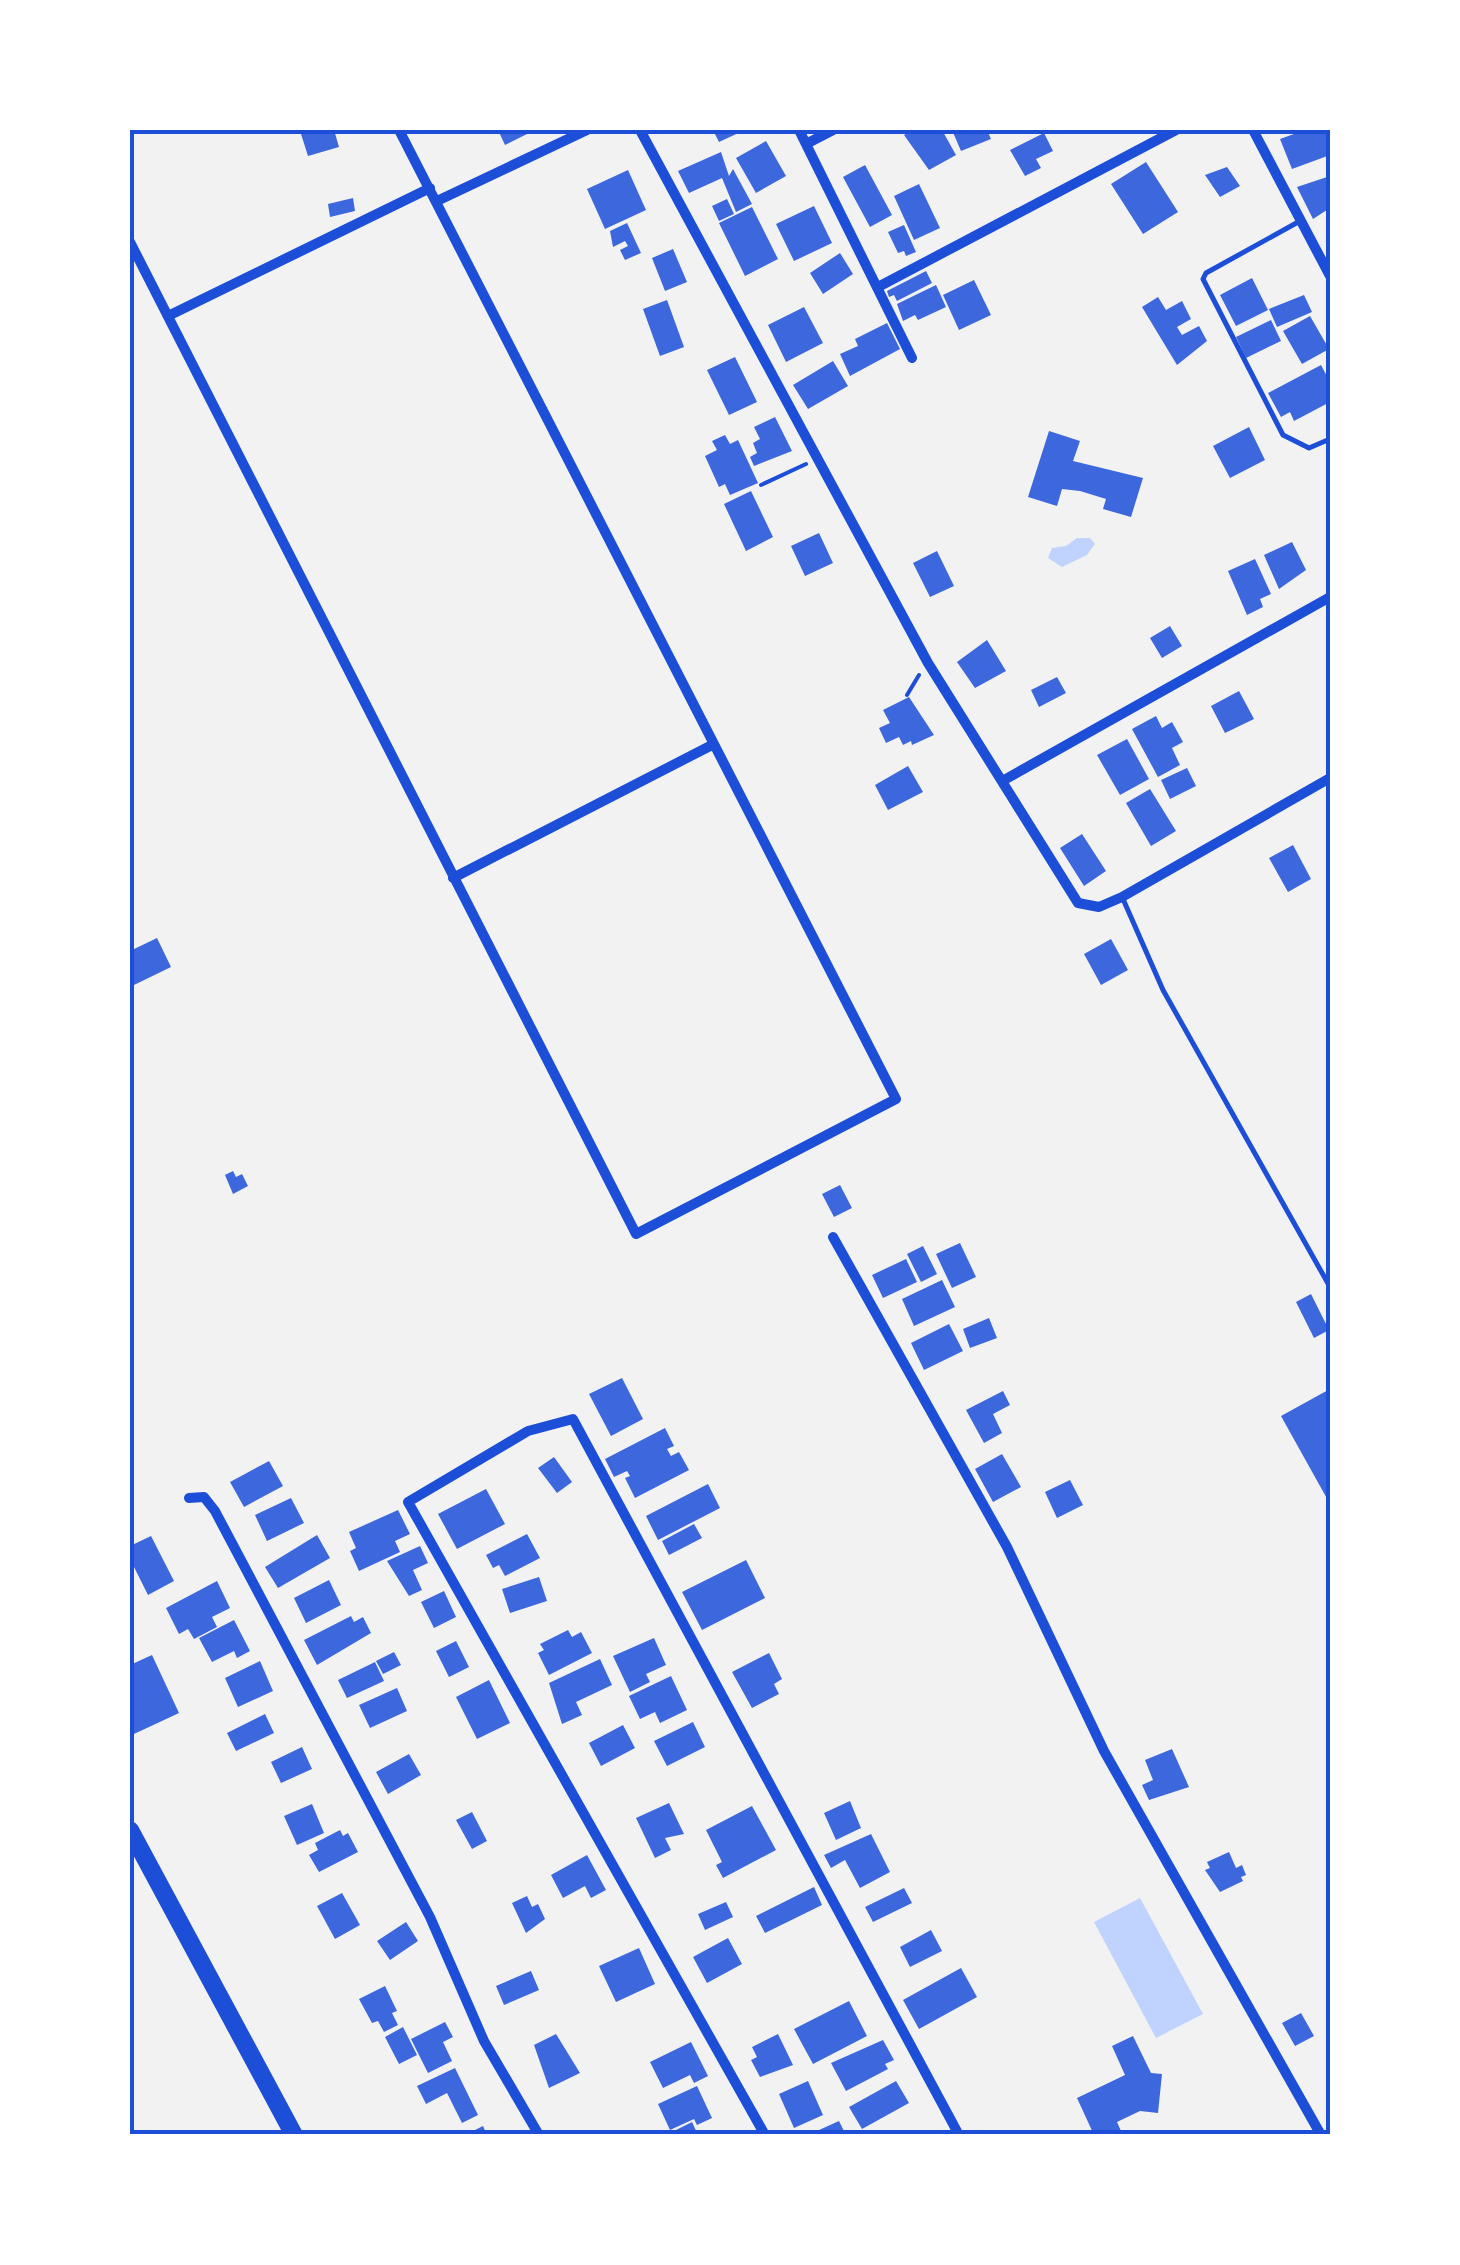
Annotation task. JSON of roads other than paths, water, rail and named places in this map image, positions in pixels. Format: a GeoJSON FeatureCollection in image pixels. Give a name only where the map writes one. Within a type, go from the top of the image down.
{"type":"FeatureCollection","features":[{"type":"Feature","properties":{"kind":"main road"},"geometry":{"type":"LineString","coordinates":[[130,1830],[294,2135]]}},
{"type":"Feature","properties":{"kind":"street"},"geometry":{"type":"LineString","coordinates":[[130,242],[636,1234],[896,1099],[399,130]]}},
{"type":"Feature","properties":{"kind":"street"},"geometry":{"type":"LineString","coordinates":[[437,201],[587,130]]}},
{"type":"Feature","properties":{"kind":"street"},"geometry":{"type":"LineString","coordinates":[[640,130],[928,664],[1078,902],[1099,908],[1122,897],[1330,778]]}},
{"type":"Feature","properties":{"kind":"street"},"geometry":{"type":"LineString","coordinates":[[799,130],[912,358]]}},
{"type":"Feature","properties":{"kind":"street"},"geometry":{"type":"LineString","coordinates":[[806,144],[833,130]]}},
{"type":"Feature","properties":{"kind":"street"},"geometry":{"type":"LineString","coordinates":[[878,286],[1176,130]]}},
{"type":"Feature","properties":{"kind":"street"},"geometry":{"type":"LineString","coordinates":[[1252,130],[1330,276]]}},
{"type":"Feature","properties":{"kind":"street"},"geometry":{"type":"LineString","coordinates":[[168,316],[430,188]]}},
{"type":"Feature","properties":{"kind":"street"},"geometry":{"type":"LineString","coordinates":[[1004,780],[1330,597]]}},
{"type":"Feature","properties":{"kind":"street"},"geometry":{"type":"LineString","coordinates":[[453,878],[714,744]]}},
{"type":"Feature","properties":{"kind":"street"},"geometry":{"type":"LineString","coordinates":[[833,1237],[1007,1547],[1104,1751],[1321,2135]]}},
{"type":"Feature","properties":{"kind":"street"},"geometry":{"type":"LineString","coordinates":[[765,2135],[408,1502],[528,1431],[573,1418],[959,2135]]}},
{"type":"Feature","properties":{"kind":"street"},"geometry":{"type":"LineString","coordinates":[[189,1498],[204,1498],[215,1510],[430,1917],[484,2041],[538,2135]]}},
{"type":"Feature","properties":{"kind":"lane"},"geometry":{"type":"LineString","coordinates":[[1300,221],[1206,272],[1203,279],[1282,435],[1309,448],[1330,440]]}},
{"type":"Feature","properties":{"kind":"lane"},"geometry":{"type":"LineString","coordinates":[[1122,897],[1163,990],[1330,1287]]}},
{"type":"Feature","properties":{"kind":"water"},"geometry":{"type":"Polygon","coordinates":[[[1077,538],[1090,538],[1095,544],[1087,555],[1062,567],[1048,558],[1052,548],[1066,546],[1077,538]]]}},
{"type":"Feature","properties":{"kind":"water"},"geometry":{"type":"Polygon","coordinates":[[[1140,1898],[1203,2014],[1156,2038],[1094,1922],[1140,1898]]]}}]}
